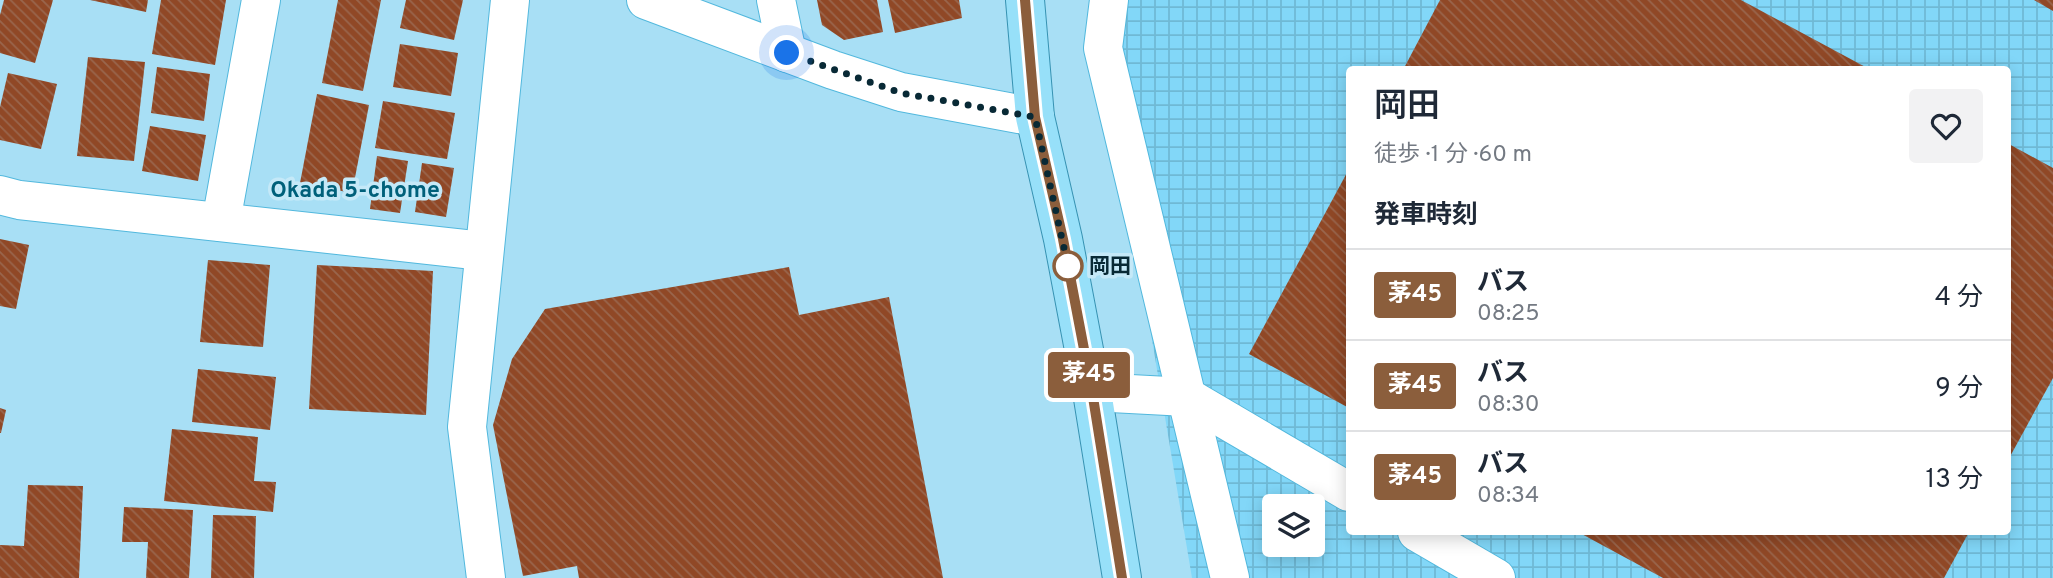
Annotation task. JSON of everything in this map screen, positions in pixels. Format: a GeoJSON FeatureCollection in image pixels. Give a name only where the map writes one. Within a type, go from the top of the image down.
{"type":"FeatureCollection","features":[{"type":"Feature","properties":{"kind":"main road"},"geometry":{"type":"LineString","coordinates":[[1025,0],[1035,117],[1063,239],[1092,391],[1122,578]]}},
{"type":"Feature","properties":{"kind":"street"},"geometry":{"type":"LineString","coordinates":[[221,222],[261,0]]}},
{"type":"Feature","properties":{"kind":"street"},"geometry":{"type":"LineString","coordinates":[[486,578],[467,427],[510,0]]}},
{"type":"Feature","properties":{"kind":"street"},"geometry":{"type":"LineString","coordinates":[[646,0],[901,93],[1035,117]]}},
{"type":"Feature","properties":{"kind":"street"},"geometry":{"type":"LineString","coordinates":[[776,0],[787,53]]}},
{"type":"Feature","properties":{"kind":"street"},"geometry":{"type":"LineString","coordinates":[[1109,0],[1103,48],[1230,578]]}},
{"type":"Feature","properties":{"kind":"street"},"geometry":{"type":"LineString","coordinates":[[0,195],[19,200],[484,250]]}},
{"type":"Feature","properties":{"kind":"street"},"geometry":{"type":"LineString","coordinates":[[1092,391],[1187,397],[1346,490]]}},
{"type":"Feature","properties":{"kind":"street"},"geometry":{"type":"LineString","coordinates":[[1422,535],[1496,578]]}},
{"type":"Feature","properties":{"kind":"shaded area"},"geometry":{"type":"Polygon","coordinates":[[[1095,0],[2053,0],[2053,578],[1192,578],[1095,0]]]}},
{"type":"Feature","properties":{"kind":"building"},"geometry":{"type":"Polygon","coordinates":[[[4,0],[53,0],[35,63],[0,53],[0,15],[4,0]]]}},
{"type":"Feature","properties":{"kind":"building"},"geometry":{"type":"Polygon","coordinates":[[[90,0],[148,0],[146,12],[90,0]]]}},
{"type":"Feature","properties":{"kind":"building"},"geometry":{"type":"Polygon","coordinates":[[[161,0],[226,0],[215,65],[152,54],[161,0]]]}},
{"type":"Feature","properties":{"kind":"building"},"geometry":{"type":"Polygon","coordinates":[[[338,0],[381,0],[363,91],[322,83],[338,0]]]}},
{"type":"Feature","properties":{"kind":"building"},"geometry":{"type":"Polygon","coordinates":[[[406,0],[463,0],[454,40],[400,28],[406,0]]]}},
{"type":"Feature","properties":{"kind":"building"},"geometry":{"type":"Polygon","coordinates":[[[817,0],[877,0],[883,32],[844,40],[822,25],[817,0]]]}},
{"type":"Feature","properties":{"kind":"building"},"geometry":{"type":"Polygon","coordinates":[[[888,0],[959,0],[962,18],[895,33],[888,0]]]}},
{"type":"Feature","properties":{"kind":"building"},"geometry":{"type":"Polygon","coordinates":[[[1440,0],[1741,0],[1864,66],[1405,66],[1440,0]]]}},
{"type":"Feature","properties":{"kind":"building"},"geometry":{"type":"Polygon","coordinates":[[[2034,0],[2053,0],[2053,11],[2034,0]]]}},
{"type":"Feature","properties":{"kind":"building"},"geometry":{"type":"Polygon","coordinates":[[[400,44],[458,53],[451,96],[393,87],[400,44]]]}},
{"type":"Feature","properties":{"kind":"building"},"geometry":{"type":"Polygon","coordinates":[[[88,57],[145,62],[134,161],[77,156],[88,57]]]}},
{"type":"Feature","properties":{"kind":"building"},"geometry":{"type":"Polygon","coordinates":[[[157,67],[210,74],[204,121],[151,113],[157,67]]]}},
{"type":"Feature","properties":{"kind":"building"},"geometry":{"type":"Polygon","coordinates":[[[8,73],[57,84],[41,149],[0,140],[0,107],[8,73]]]}},
{"type":"Feature","properties":{"kind":"building"},"geometry":{"type":"Polygon","coordinates":[[[317,94],[369,105],[352,193],[300,183],[317,94]]]}},
{"type":"Feature","properties":{"kind":"building"},"geometry":{"type":"Polygon","coordinates":[[[383,101],[455,113],[447,159],[375,148],[383,101]]]}},
{"type":"Feature","properties":{"kind":"building"},"geometry":{"type":"Polygon","coordinates":[[[150,126],[206,135],[198,181],[142,171],[150,126]]]}},
{"type":"Feature","properties":{"kind":"building"},"geometry":{"type":"Polygon","coordinates":[[[2011,145],[2053,168],[2053,378],[2011,455],[2011,145]]]}},
{"type":"Feature","properties":{"kind":"building"},"geometry":{"type":"Polygon","coordinates":[[[377,156],[408,161],[400,213],[370,209],[377,156]]]}},
{"type":"Feature","properties":{"kind":"building"},"geometry":{"type":"Polygon","coordinates":[[[422,163],[454,168],[446,217],[415,212],[422,163]]]}},
{"type":"Feature","properties":{"kind":"building"},"geometry":{"type":"Polygon","coordinates":[[[1346,175],[1346,406],[1249,354],[1346,175]]]}},
{"type":"Feature","properties":{"kind":"building"},"geometry":{"type":"Polygon","coordinates":[[[0,239],[29,245],[16,309],[0,306],[0,239]]]}},
{"type":"Feature","properties":{"kind":"building"},"geometry":{"type":"Polygon","coordinates":[[[208,260],[270,265],[263,347],[200,342],[208,260]]]}},
{"type":"Feature","properties":{"kind":"building"},"geometry":{"type":"Polygon","coordinates":[[[317,265],[433,271],[426,415],[309,409],[317,265]]]}},
{"type":"Feature","properties":{"kind":"building"},"geometry":{"type":"Polygon","coordinates":[[[789,267],[799,315],[889,297],[943,578],[579,578],[577,566],[523,576],[493,425],[512,359],[545,309],[789,267]]]}},
{"type":"Feature","properties":{"kind":"building"},"geometry":{"type":"Polygon","coordinates":[[[198,369],[276,377],[270,430],[192,422],[198,369]]]}},
{"type":"Feature","properties":{"kind":"building"},"geometry":{"type":"Polygon","coordinates":[[[0,408],[6,410],[1,433],[0,433],[0,408]]]}},
{"type":"Feature","properties":{"kind":"building"},"geometry":{"type":"Polygon","coordinates":[[[172,429],[258,437],[254,481],[276,482],[273,512],[164,501],[172,429]]]}},
{"type":"Feature","properties":{"kind":"building"},"geometry":{"type":"Polygon","coordinates":[[[28,485],[83,486],[79,578],[0,578],[0,545],[24,546],[28,485]]]}},
{"type":"Feature","properties":{"kind":"building"},"geometry":{"type":"Polygon","coordinates":[[[124,507],[193,510],[189,578],[146,578],[148,542],[122,542],[124,507]]]}},
{"type":"Feature","properties":{"kind":"building"},"geometry":{"type":"Polygon","coordinates":[[[213,515],[256,516],[254,578],[211,578],[213,515]]]}},
{"type":"Feature","properties":{"kind":"building"},"geometry":{"type":"Polygon","coordinates":[[[1584,535],[1967,535],[1944,578],[1663,578],[1584,535]]]}},
{"type":"Feature","properties":{"kind":"bus line","name":"茅45"},"geometry":{"type":"LineString","coordinates":[[1025,0],[1035,117],[1063,239],[1092,391],[1122,578]]}},
{"type":"Feature","properties":{"kind":"place","name":"岡田"},"geometry":{"type":"Point","coordinates":[1068,266]}},
{"type":"Feature","properties":{"kind":"district","name":"Okada 5-chome"},"geometry":{"type":"Point","coordinates":[355,189]}},
{"type":"Feature","properties":{"kind":"route"},"geometry":{"type":"LineString","coordinates":[[787,53],[901,93],[1035,117],[1068,266]]}}]}
